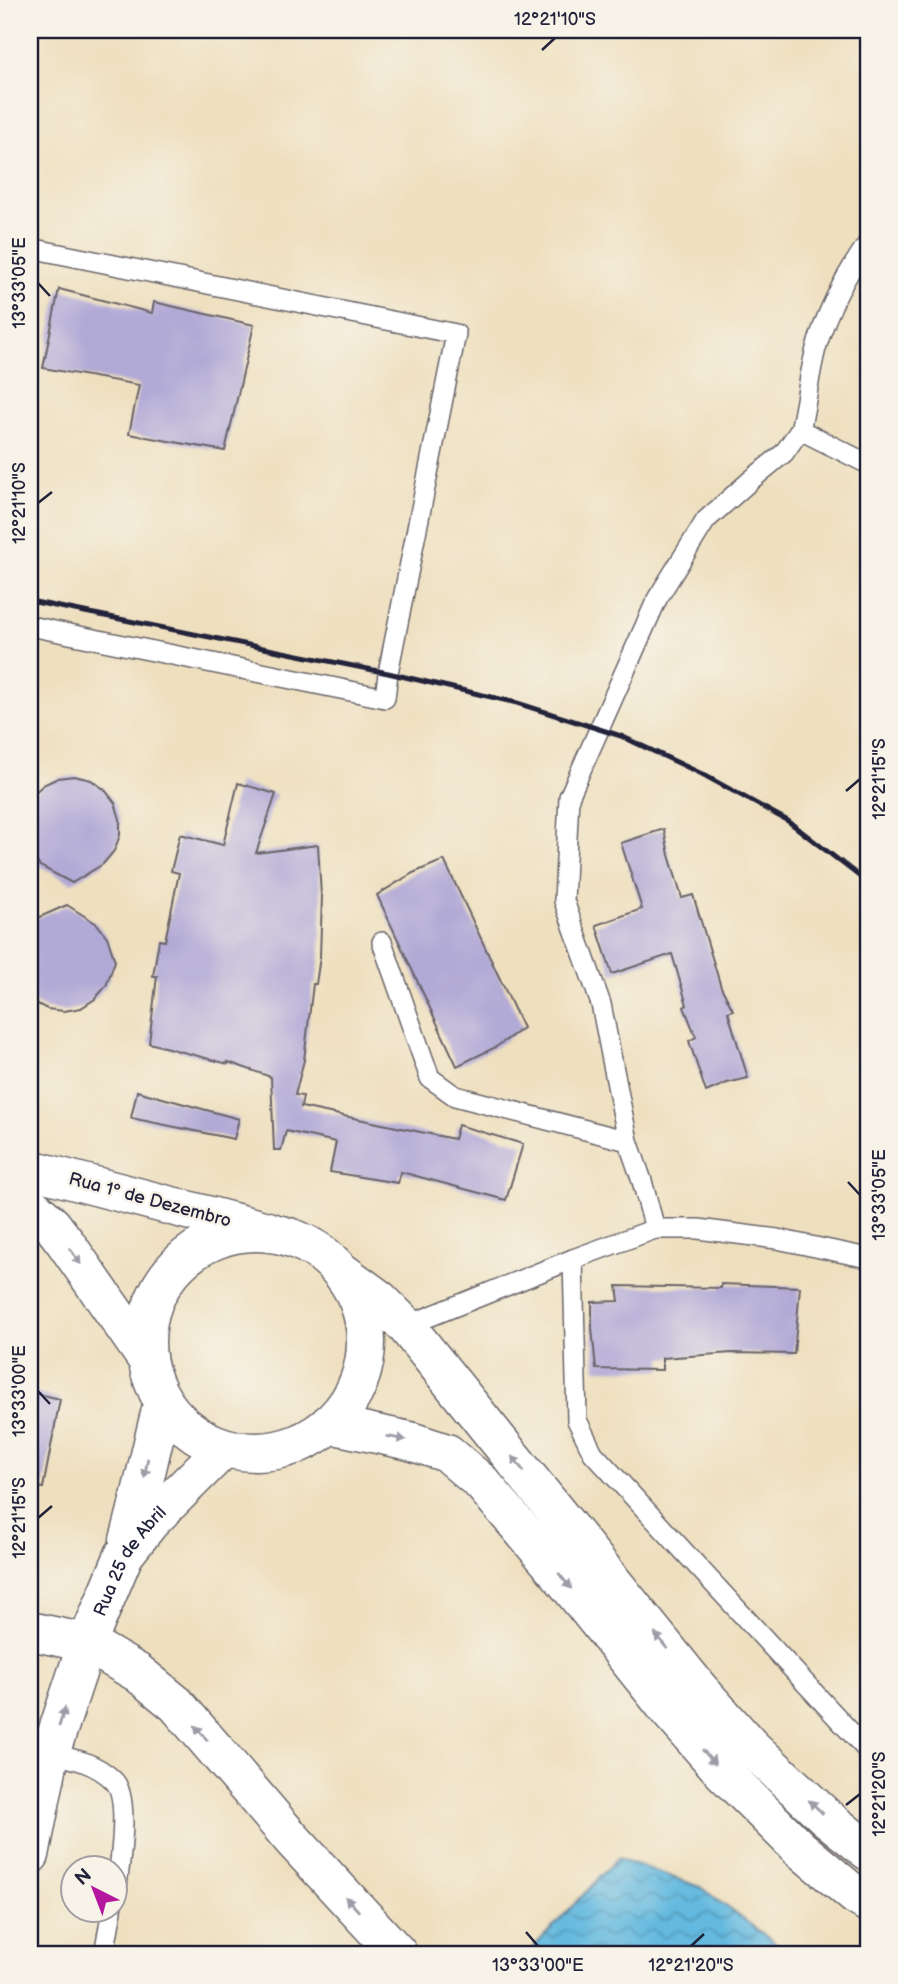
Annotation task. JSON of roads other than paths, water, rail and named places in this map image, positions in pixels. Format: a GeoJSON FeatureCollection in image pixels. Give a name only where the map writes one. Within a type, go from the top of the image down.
{"type":"FeatureCollection","features":[{"type":"Feature","properties":{"kind":"main road","name":"Rua 1º de Dezembro"},"geometry":{"type":"LineString","coordinates":[[30,1169],[271,1232]]}},
{"type":"Feature","properties":{"kind":"main road"},"geometry":{"type":"LineString","coordinates":[[30,1205],[52,1225],[65,1242],[146,1358]]}},
{"type":"Feature","properties":{"kind":"main road"},"geometry":{"type":"LineString","coordinates":[[342,1272],[357,1295],[366,1329],[365,1364],[352,1397],[330,1424],[291,1447],[268,1452],[246,1452],[206,1441],[175,1418],[152,1381],[146,1358],[147,1324],[157,1292],[178,1264],[205,1244],[237,1232],[271,1232],[296,1238],[318,1250],[342,1272],[379,1298],[406,1326],[699,1689],[751,1747],[827,1818],[868,1851]]}},
{"type":"Feature","properties":{"kind":"main road"},"geometry":{"type":"LineString","coordinates":[[124,1555],[163,1402]]}},
{"type":"Feature","properties":{"kind":"main road"},"geometry":{"type":"LineString","coordinates":[[330,1424],[410,1441],[447,1453],[482,1483],[562,1577],[670,1712],[722,1771],[799,1848],[868,1903]]}},
{"type":"Feature","properties":{"kind":"main road","name":"Rua 25 de Abril"},"geometry":{"type":"LineString","coordinates":[[30,1855],[50,1754],[87,1643],[124,1555],[150,1522],[224,1448]]}},
{"type":"Feature","properties":{"kind":"main road"},"geometry":{"type":"LineString","coordinates":[[30,1631],[87,1643],[138,1673],[176,1704],[291,1838],[398,1954]]}},
{"type":"Feature","properties":{"kind":"lane"},"geometry":{"type":"LineString","coordinates":[[655,1229],[628,1141],[601,1004],[564,901],[569,797],[657,599],[706,520],[784,453],[800,430],[818,343],[832,307],[868,243]]}},
{"type":"Feature","properties":{"kind":"lane"},"geometry":{"type":"LineString","coordinates":[[30,248],[456,334],[385,698],[30,626]]}},
{"type":"Feature","properties":{"kind":"lane"},"geometry":{"type":"LineString","coordinates":[[800,430],[868,464]]}},
{"type":"Feature","properties":{"kind":"lane"},"geometry":{"type":"LineString","coordinates":[[382,942],[430,1078],[455,1096],[628,1141]]}},
{"type":"Feature","properties":{"kind":"lane"},"geometry":{"type":"LineString","coordinates":[[406,1326],[655,1229],[698,1229],[777,1239],[868,1258]]}},
{"type":"Feature","properties":{"kind":"lane"},"geometry":{"type":"LineString","coordinates":[[573,1259],[577,1420],[593,1453],[868,1751]]}},
{"type":"Feature","properties":{"kind":"lane"},"geometry":{"type":"LineString","coordinates":[[50,1754],[95,1766],[116,1783],[124,1817],[120,1854]]}},
{"type":"Feature","properties":{"kind":"lane"},"geometry":{"type":"LineString","coordinates":[[104,1954],[110,1924]]}},
{"type":"Feature","properties":{"kind":"water"},"geometry":{"type":"Polygon","coordinates":[[[618,1858],[700,1887],[790,1954],[527,1954],[618,1858]]]}},
{"type":"Feature","properties":{"kind":"railway"},"geometry":{"type":"LineString","coordinates":[[30,601],[388,673],[517,703],[621,736],[702,774],[788,821],[868,883]]}}]}
